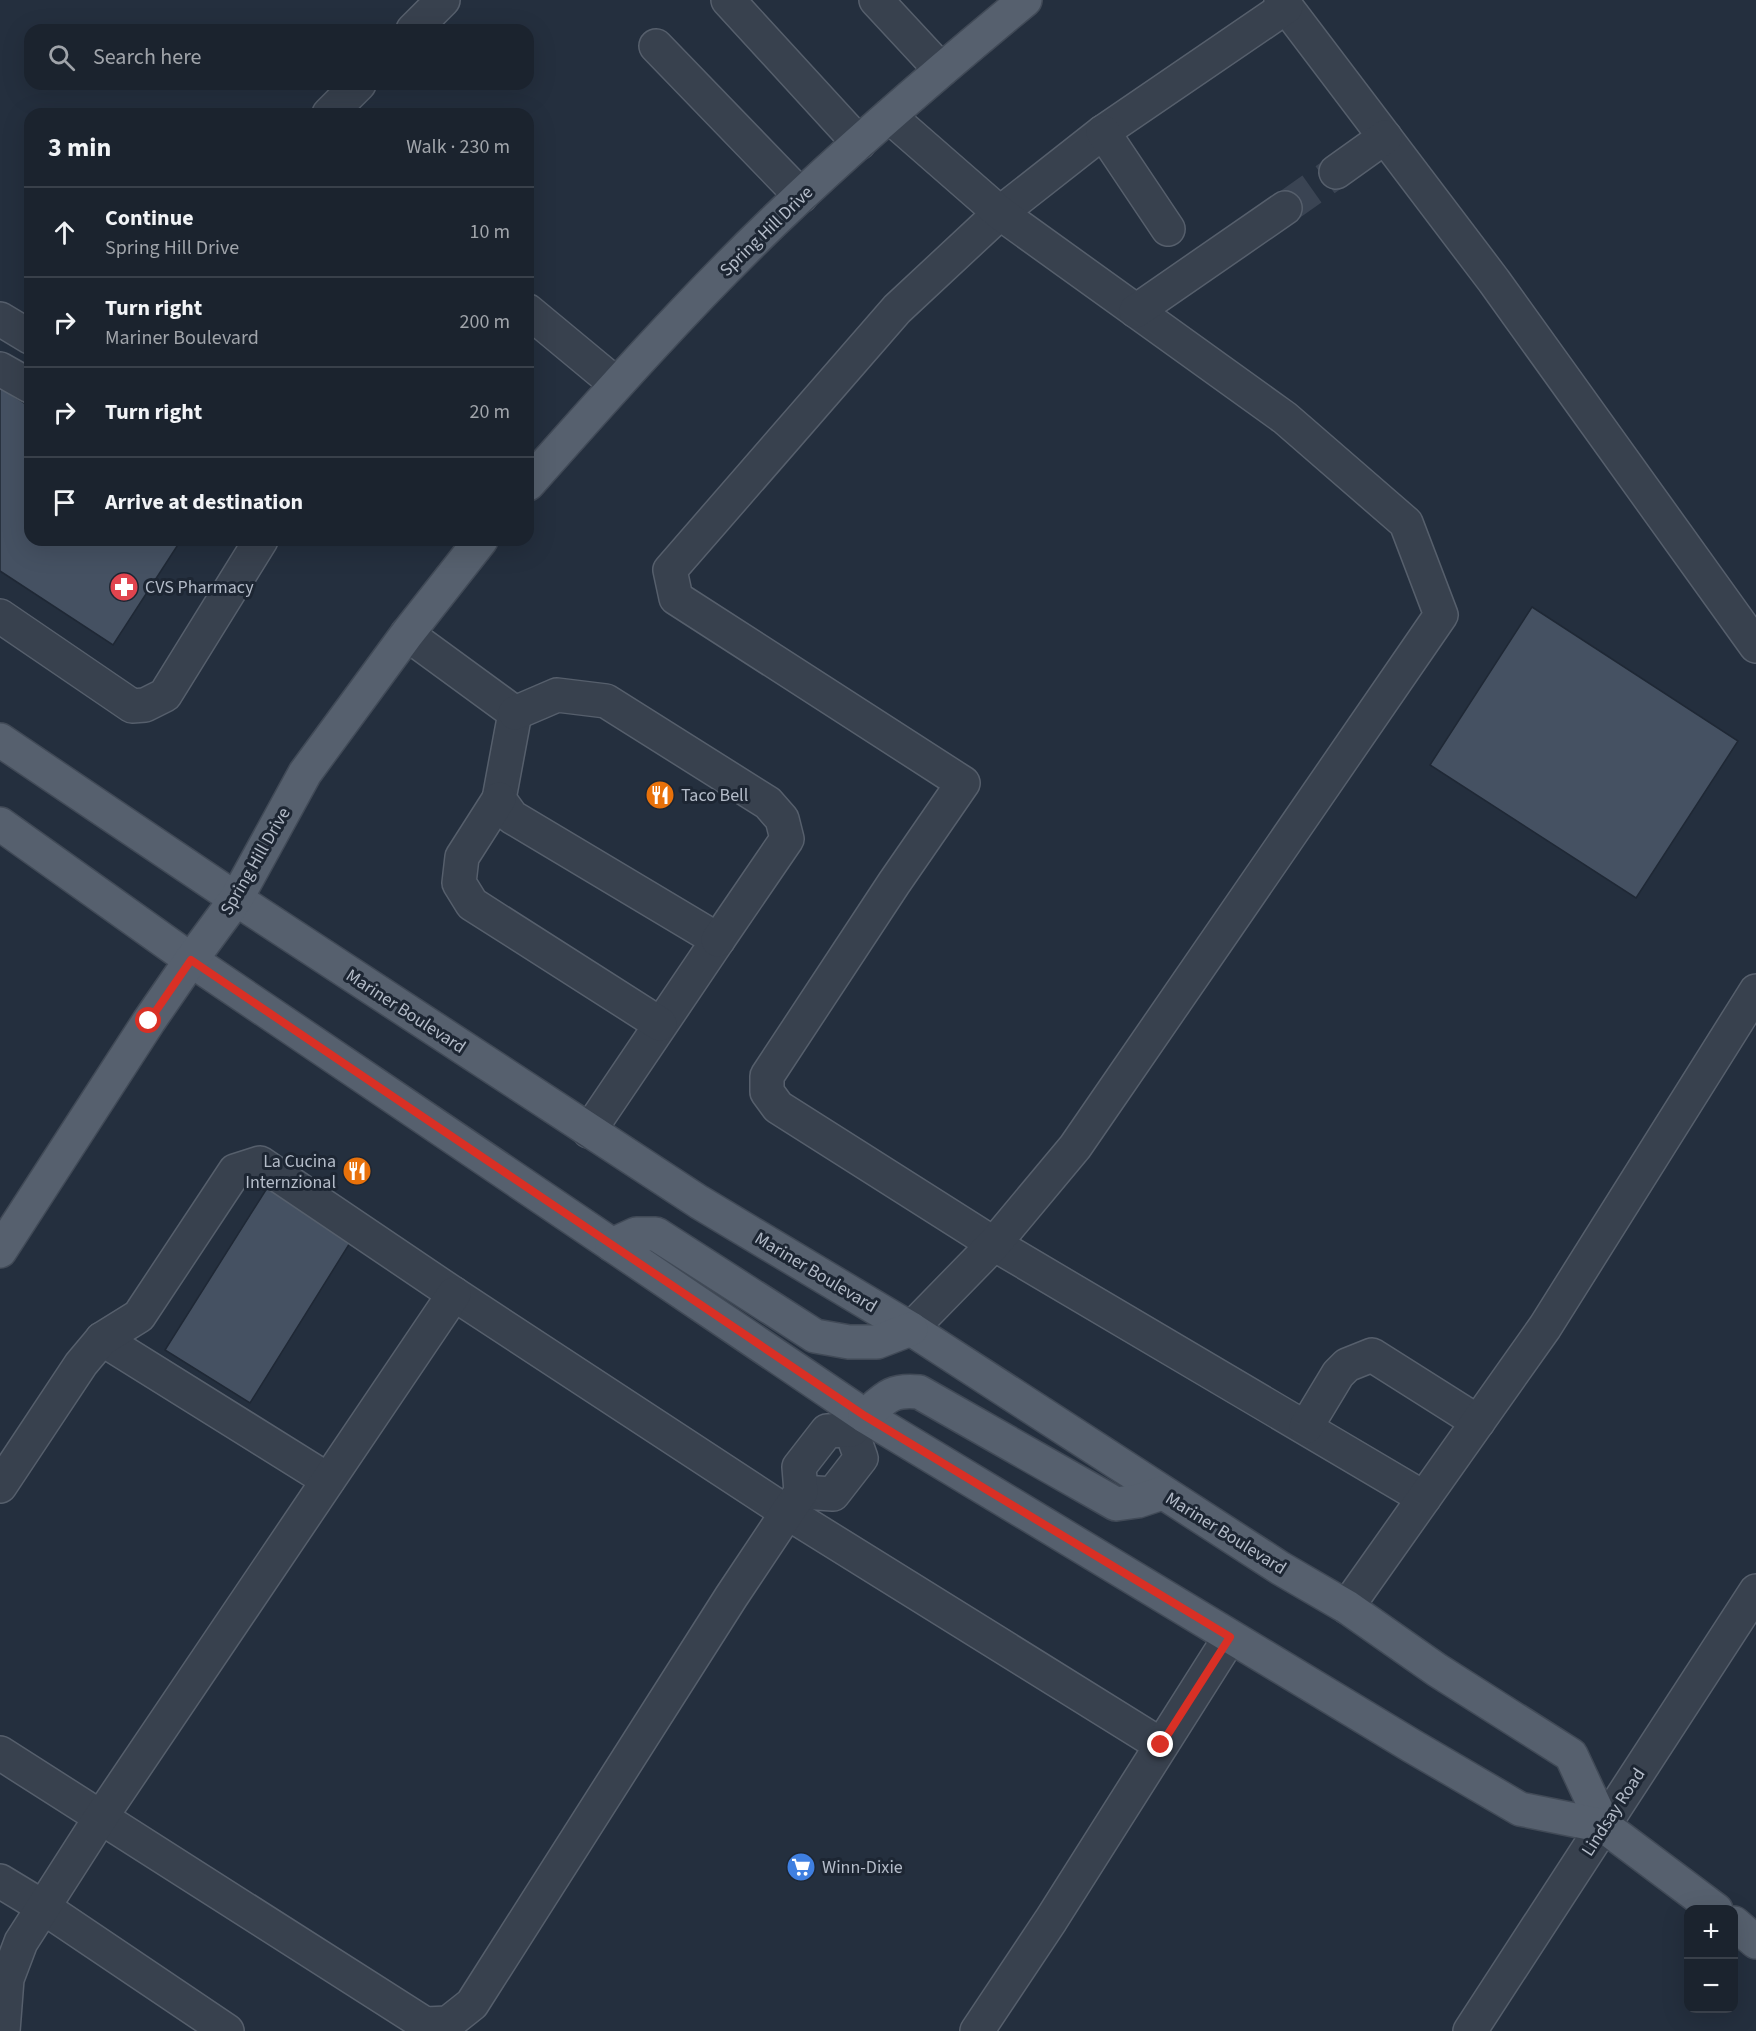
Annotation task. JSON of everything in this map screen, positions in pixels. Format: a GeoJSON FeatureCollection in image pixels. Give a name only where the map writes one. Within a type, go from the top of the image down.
{"type":"FeatureCollection","features":[{"type":"Feature","properties":{"kind":"main road","name":"Spring Hill Drive"},"geometry":{"type":"LineString","coordinates":[[534,477],[616,384],[801,196],[941,70],[1025,0]]}},
{"type":"Feature","properties":{"kind":"main road","name":"Spring Hill Drive"},"geometry":{"type":"LineString","coordinates":[[0,1251],[191,960],[236,899],[305,773],[407,634],[468,546]]}},
{"type":"Feature","properties":{"kind":"main road","name":"Mariner Boulevard"},"geometry":{"type":"LineString","coordinates":[[0,740],[236,899],[589,1131],[699,1202],[911,1329],[1162,1493],[1280,1568],[1347,1607],[1437,1670],[1571,1755],[1604,1826]]}},
{"type":"Feature","properties":{"kind":"main road","name":"Mariner Boulevard"},"geometry":{"type":"LineString","coordinates":[[0,824],[191,960],[612,1245],[858,1423],[1230,1637],[1520,1809],[1604,1826],[1709,1905]]}},
{"type":"Feature","properties":{"kind":"main road"},"geometry":{"type":"LineString","coordinates":[[612,1245],[636,1234],[656,1234],[815,1336],[849,1342],[877,1342],[911,1329]]}},
{"type":"Feature","properties":{"kind":"main road"},"geometry":{"type":"LineString","coordinates":[[858,1423],[888,1396],[903,1390],[919,1392],[1116,1504],[1138,1501],[1162,1493]]}},
{"type":"Feature","properties":{"kind":"main road"},"geometry":{"type":"LineString","coordinates":[[1738,1926],[1756,1942]]}},
{"type":"Feature","properties":{"kind":"street"},"geometry":{"type":"LineString","coordinates":[[419,24],[442,0]]}},
{"type":"Feature","properties":{"kind":"street"},"geometry":{"type":"LineString","coordinates":[[728,0],[859,143]]}},
{"type":"Feature","properties":{"kind":"street"},"geometry":{"type":"LineString","coordinates":[[876,0],[941,70]]}},
{"type":"Feature","properties":{"kind":"street"},"geometry":{"type":"LineString","coordinates":[[1425,1498],[994,1244],[778,1107],[766,1092],[767,1076],[963,783],[676,598],[670,570],[897,309],[1000,213],[1103,132],[1283,3],[1494,281],[1756,646]]}},
{"type":"Feature","properties":{"kind":"street"},"geometry":{"type":"LineString","coordinates":[[656,46],[801,196]]}},
{"type":"Feature","properties":{"kind":"street"},"geometry":{"type":"LineString","coordinates":[[335,108],[353,90]]}},
{"type":"Feature","properties":{"kind":"street"},"geometry":{"type":"LineString","coordinates":[[889,116],[1000,213],[1285,418],[1406,523],[1441,615],[1075,1147],[994,1244],[911,1329]]}},
{"type":"Feature","properties":{"kind":"street"},"geometry":{"type":"LineString","coordinates":[[1103,132],[1168,229]]}},
{"type":"Feature","properties":{"kind":"street"},"geometry":{"type":"LineString","coordinates":[[1336,172],[1385,137]]}},
{"type":"Feature","properties":{"kind":"street"},"geometry":{"type":"LineString","coordinates":[[1136,311],[1285,208]]}},
{"type":"Feature","properties":{"kind":"street"},"geometry":{"type":"LineString","coordinates":[[534,316],[616,384]]}},
{"type":"Feature","properties":{"kind":"street"},"geometry":{"type":"LineString","coordinates":[[0,319],[24,334]]}},
{"type":"Feature","properties":{"kind":"street"},"geometry":{"type":"LineString","coordinates":[[0,369],[24,383]]}},
{"type":"Feature","properties":{"kind":"street"},"geometry":{"type":"LineString","coordinates":[[0,616],[132,706],[145,705],[165,695],[257,546]]}},
{"type":"Feature","properties":{"kind":"street"},"geometry":{"type":"LineString","coordinates":[[407,634],[515,713]]}},
{"type":"Feature","properties":{"kind":"street"},"geometry":{"type":"LineString","coordinates":[[515,713],[557,695],[606,701],[768,803],[782,819],[787,839],[589,1131]]}},
{"type":"Feature","properties":{"kind":"street"},"geometry":{"type":"LineString","coordinates":[[515,713],[499,799],[462,857],[459,883],[472,904],[660,1024]]}},
{"type":"Feature","properties":{"kind":"street"},"geometry":{"type":"LineString","coordinates":[[499,799],[512,817],[718,940]]}},
{"type":"Feature","properties":{"kind":"street"},"geometry":{"type":"LineString","coordinates":[[1347,1607],[1545,1327],[1756,991]]}},
{"type":"Feature","properties":{"kind":"street"},"geometry":{"type":"LineString","coordinates":[[0,1486],[81,1364],[102,1339],[140,1316],[235,1171],[260,1163],[454,1294],[795,1502],[1161,1745]]}},
{"type":"Feature","properties":{"kind":"street"},"geometry":{"type":"LineString","coordinates":[[3,2031],[3,1995],[21,1942],[101,1817],[454,1294]]}},
{"type":"Feature","properties":{"kind":"street"},"geometry":{"type":"LineString","coordinates":[[102,1339],[328,1480]]}},
{"type":"Feature","properties":{"kind":"street"},"geometry":{"type":"LineString","coordinates":[[1306,1427],[1342,1370],[1357,1359],[1372,1355],[1478,1422]]}},
{"type":"Feature","properties":{"kind":"street"},"geometry":{"type":"LineString","coordinates":[[0,1753],[422,2027],[448,2023],[472,2004],[731,1597],[795,1502],[799,1467],[827,1431],[858,1423],[861,1458],[833,1494],[795,1502]]}},
{"type":"Feature","properties":{"kind":"street","name":"Lindsay Road"},"geometry":{"type":"LineString","coordinates":[[1470,2031],[1756,1592]]}},
{"type":"Feature","properties":{"kind":"street"},"geometry":{"type":"LineString","coordinates":[[977,2031],[1051,1920],[1230,1637]]}},
{"type":"Feature","properties":{"kind":"street"},"geometry":{"type":"LineString","coordinates":[[0,1881],[43,1907],[227,2031]]}},
{"type":"Feature","properties":{"kind":"building"},"geometry":{"type":"Polygon","coordinates":[[[0,387],[24,403],[24,546],[177,546],[113,645],[0,571],[0,387]]]}},
{"type":"Feature","properties":{"kind":"building"},"geometry":{"type":"Polygon","coordinates":[[[1532,607],[1738,741],[1636,898],[1430,765],[1532,607]]]}},
{"type":"Feature","properties":{"kind":"building"},"geometry":{"type":"Polygon","coordinates":[[[269,1185],[353,1238],[250,1403],[165,1350],[269,1185]]]}},
{"type":"Feature","properties":{"kind":"tunnel"},"geometry":{"type":"LineString","coordinates":[[1285,208],[1336,172]]}},
{"type":"Feature","properties":{"kind":"place","name":"CVS Pharmacy"},"geometry":{"type":"Point","coordinates":[124,587]}},
{"type":"Feature","properties":{"kind":"place","name":"Taco Bell"},"geometry":{"type":"Point","coordinates":[660,795]}},
{"type":"Feature","properties":{"kind":"place","name":"La Cucina Internzional"},"geometry":{"type":"Point","coordinates":[357,1171]}},
{"type":"Feature","properties":{"kind":"place","name":"Winn-Dixie"},"geometry":{"type":"Point","coordinates":[801,1867]}},
{"type":"Feature","properties":{"kind":"route"},"geometry":{"type":"LineString","coordinates":[[149,1021],[191,960],[865,1416],[1230,1637],[1161,1745]]}}]}
